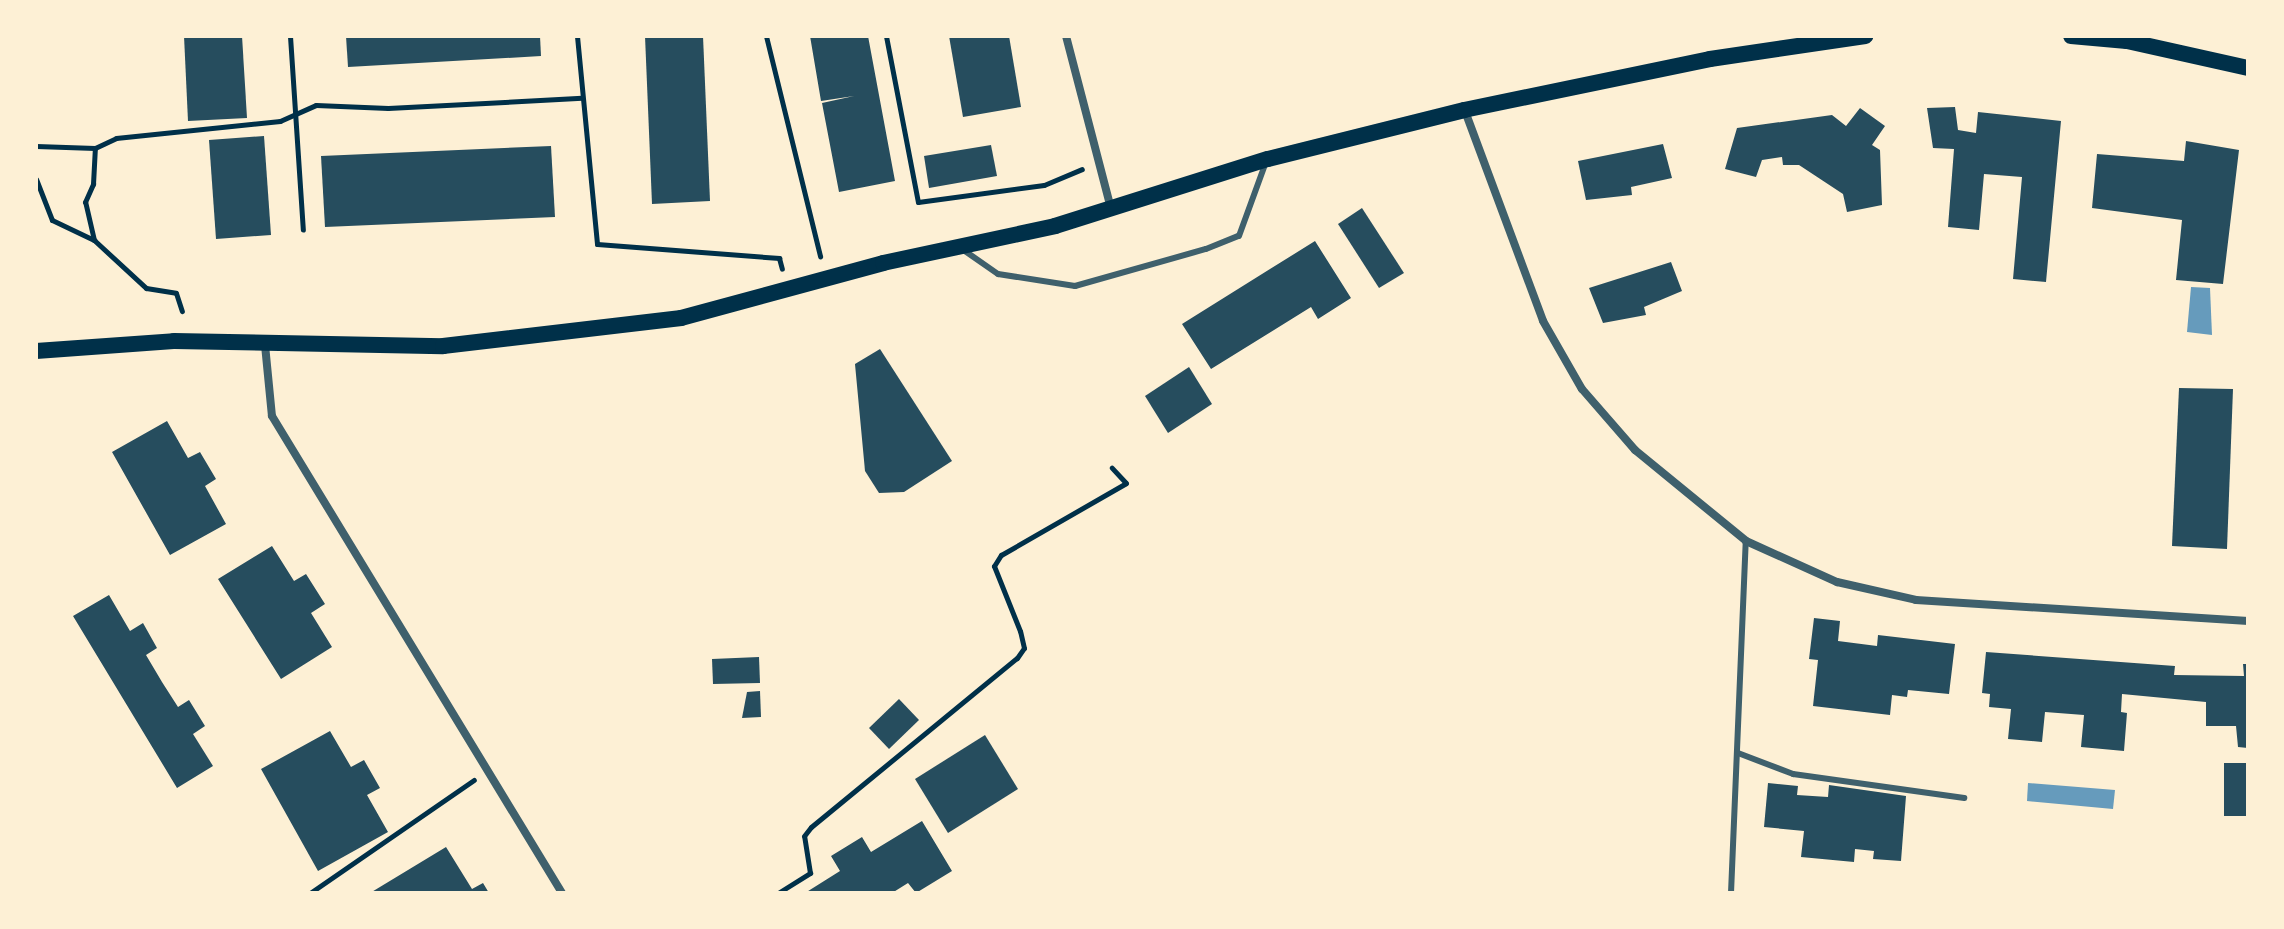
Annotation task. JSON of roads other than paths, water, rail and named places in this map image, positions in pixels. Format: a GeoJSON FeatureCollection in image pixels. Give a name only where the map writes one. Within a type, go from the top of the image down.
{"type":"FeatureCollection","features":[{"type":"Feature","properties":{"kind":"main road"},"geometry":{"type":"LineString","coordinates":[[36,351],[174,341],[443,346],[681,318],[826,278],[962,249],[1268,159],[1464,110],[1710,59],[1865,36]]}},
{"type":"Feature","properties":{"kind":"main road"},"geometry":{"type":"LineString","coordinates":[[2071,36],[2127,41],[2248,68]]}},
{"type":"Feature","properties":{"kind":"street"},"geometry":{"type":"LineString","coordinates":[[1066,36],[1110,205]]}},
{"type":"Feature","properties":{"kind":"street"},"geometry":{"type":"LineString","coordinates":[[1464,110],[1543,321],[1582,389],[1635,450],[1746,541],[1837,582],[1916,600],[2248,621]]}},
{"type":"Feature","properties":{"kind":"street"},"geometry":{"type":"LineString","coordinates":[[265,345],[272,416],[562,893]]}},
{"type":"Feature","properties":{"kind":"lane"},"geometry":{"type":"LineString","coordinates":[[962,249],[998,274],[1075,286],[1206,249],[1239,236],[1268,159]]}},
{"type":"Feature","properties":{"kind":"lane"},"geometry":{"type":"LineString","coordinates":[[1731,893],[1746,541]]}},
{"type":"Feature","properties":{"kind":"lane"},"geometry":{"type":"LineString","coordinates":[[1738,753],[1793,774],[1964,798]]}},
{"type":"Feature","properties":{"kind":"water"},"geometry":{"type":"Polygon","coordinates":[[[2191,287],[2210,288],[2212,335],[2187,332],[2191,287]]]}},
{"type":"Feature","properties":{"kind":"water"},"geometry":{"type":"Polygon","coordinates":[[[2028,783],[2115,790],[2113,809],[2027,801],[2028,783]]]}}]}
